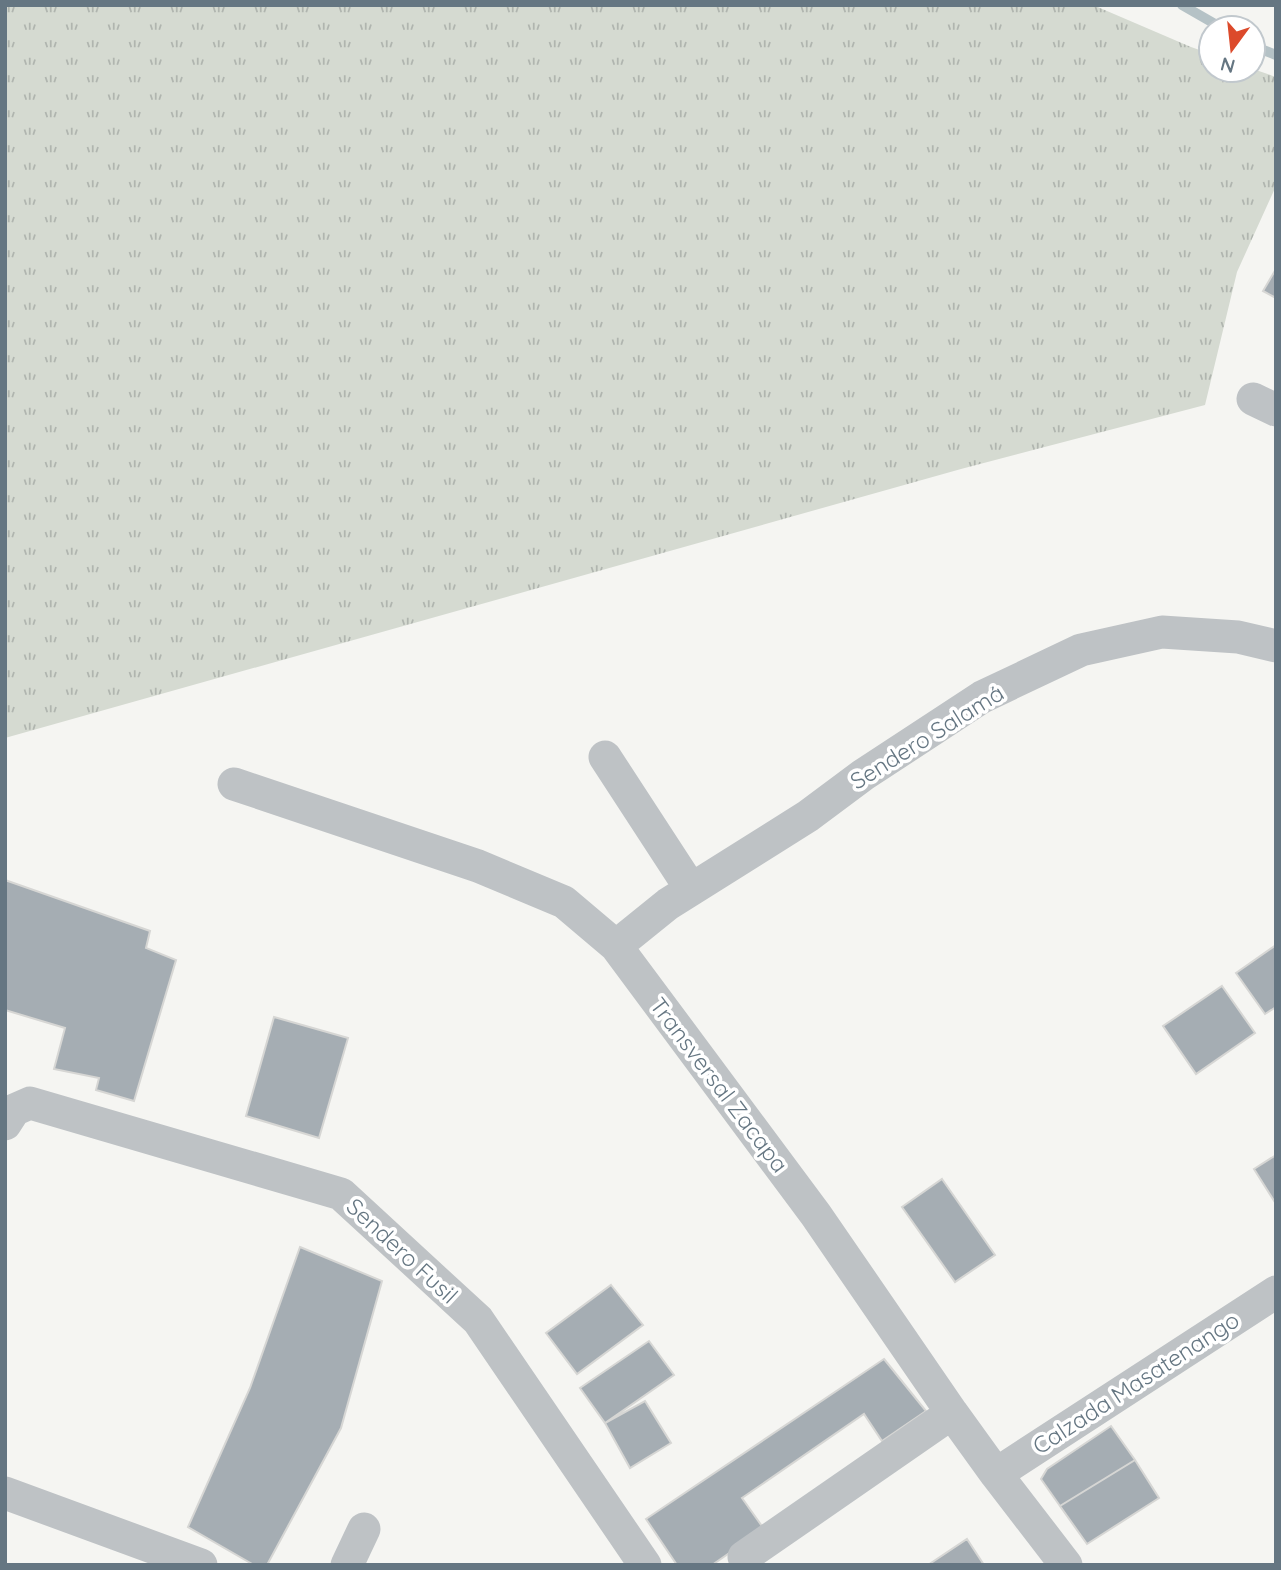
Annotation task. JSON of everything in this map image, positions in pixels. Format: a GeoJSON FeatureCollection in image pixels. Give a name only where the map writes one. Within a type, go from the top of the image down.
{"type":"FeatureCollection","features":[{"type":"Feature","properties":{"kind":"street","name":"Sendero Salamá"},"geometry":{"type":"LineString","coordinates":[[616,946],[668,904],[808,816],[863,775],[982,697],[1081,650],[1161,632],[1238,637],[1276,646]]}},
{"type":"Feature","properties":{"kind":"street"},"geometry":{"type":"LineString","coordinates":[[605,757],[691,889]]}},
{"type":"Feature","properties":{"kind":"street","name":"Transversal Zacapa"},"geometry":{"type":"LineString","coordinates":[[234,784],[478,866],[564,902],[616,946],[816,1215],[952,1413],[1066,1565]]}},
{"type":"Feature","properties":{"kind":"street","name":"Sendero Fusil"},"geometry":{"type":"LineString","coordinates":[[5,1124],[14,1110],[30,1103],[341,1194],[478,1320],[645,1565]]}},
{"type":"Feature","properties":{"kind":"street","name":"Calzada Masatenango"},"geometry":{"type":"LineString","coordinates":[[996,1474],[1276,1292]]}},
{"type":"Feature","properties":{"kind":"street"},"geometry":{"type":"LineString","coordinates":[[744,1557],[952,1413]]}},
{"type":"Feature","properties":{"kind":"street"},"geometry":{"type":"LineString","coordinates":[[5,1493],[201,1565]]}},
{"type":"Feature","properties":{"kind":"street"},"geometry":{"type":"LineString","coordinates":[[347,1565],[364,1529]]}},
{"type":"Feature","properties":{"kind":"green space"},"geometry":{"type":"Polygon","coordinates":[[[5,5],[1093,5],[1197,49],[1197,84],[1267,84],[1267,74],[1276,77],[1276,186],[1237,272],[1205,405],[961,469],[5,738],[5,5]]]}},
{"type":"Feature","properties":{"kind":"building"},"geometry":{"type":"Polygon","coordinates":[[[1276,269],[1276,298],[1263,291],[1276,269]]]}},
{"type":"Feature","properties":{"kind":"building"},"geometry":{"type":"Polygon","coordinates":[[[5,880],[150,931],[146,948],[176,960],[134,1101],[96,1090],[99,1078],[54,1069],[65,1028],[5,1010],[5,880]]]}},
{"type":"Feature","properties":{"kind":"building"},"geometry":{"type":"Polygon","coordinates":[[[1276,945],[1276,1007],[1265,1014],[1236,973],[1276,945]]]}},
{"type":"Feature","properties":{"kind":"building"},"geometry":{"type":"Polygon","coordinates":[[[1222,986],[1255,1033],[1196,1074],[1163,1026],[1222,986]]]}},
{"type":"Feature","properties":{"kind":"building"},"geometry":{"type":"Polygon","coordinates":[[[274,1017],[348,1038],[319,1138],[246,1116],[274,1017]]]}},
{"type":"Feature","properties":{"kind":"building"},"geometry":{"type":"Polygon","coordinates":[[[1276,1155],[1276,1204],[1254,1169],[1276,1155]]]}},
{"type":"Feature","properties":{"kind":"building"},"geometry":{"type":"Polygon","coordinates":[[[942,1179],[995,1255],[955,1282],[902,1207],[942,1179]]]}},
{"type":"Feature","properties":{"kind":"building"},"geometry":{"type":"Polygon","coordinates":[[[300,1247],[382,1281],[341,1428],[267,1565],[254,1565],[188,1527],[250,1388],[300,1247]]]}},
{"type":"Feature","properties":{"kind":"building"},"geometry":{"type":"Polygon","coordinates":[[[611,1285],[643,1325],[577,1374],[546,1333],[611,1285]]]}},
{"type":"Feature","properties":{"kind":"building"},"geometry":{"type":"Polygon","coordinates":[[[649,1341],[674,1375],[605,1423],[580,1388],[649,1341]]]}},
{"type":"Feature","properties":{"kind":"building"},"geometry":{"type":"Polygon","coordinates":[[[884,1359],[926,1411],[882,1441],[864,1414],[742,1498],[764,1529],[712,1565],[677,1565],[646,1519],[884,1359]]]}},
{"type":"Feature","properties":{"kind":"building"},"geometry":{"type":"Polygon","coordinates":[[[645,1401],[671,1443],[630,1468],[605,1423],[645,1401]]]}},
{"type":"Feature","properties":{"kind":"building"},"geometry":{"type":"Polygon","coordinates":[[[1111,1426],[1135,1460],[1060,1506],[1041,1479],[1047,1469],[1111,1426]]]}},
{"type":"Feature","properties":{"kind":"building"},"geometry":{"type":"Polygon","coordinates":[[[1135,1460],[1159,1498],[1087,1544],[1060,1506],[1135,1460]]]}},
{"type":"Feature","properties":{"kind":"building"},"geometry":{"type":"Polygon","coordinates":[[[967,1539],[984,1565],[928,1565],[967,1539]]]}},
{"type":"Feature","properties":{"kind":"waterway"},"geometry":{"type":"LineString","coordinates":[[1182,5],[1198,14]]}},
{"type":"Feature","properties":{"kind":"waterway"},"geometry":{"type":"LineString","coordinates":[[1267,51],[1276,55]]}}]}
